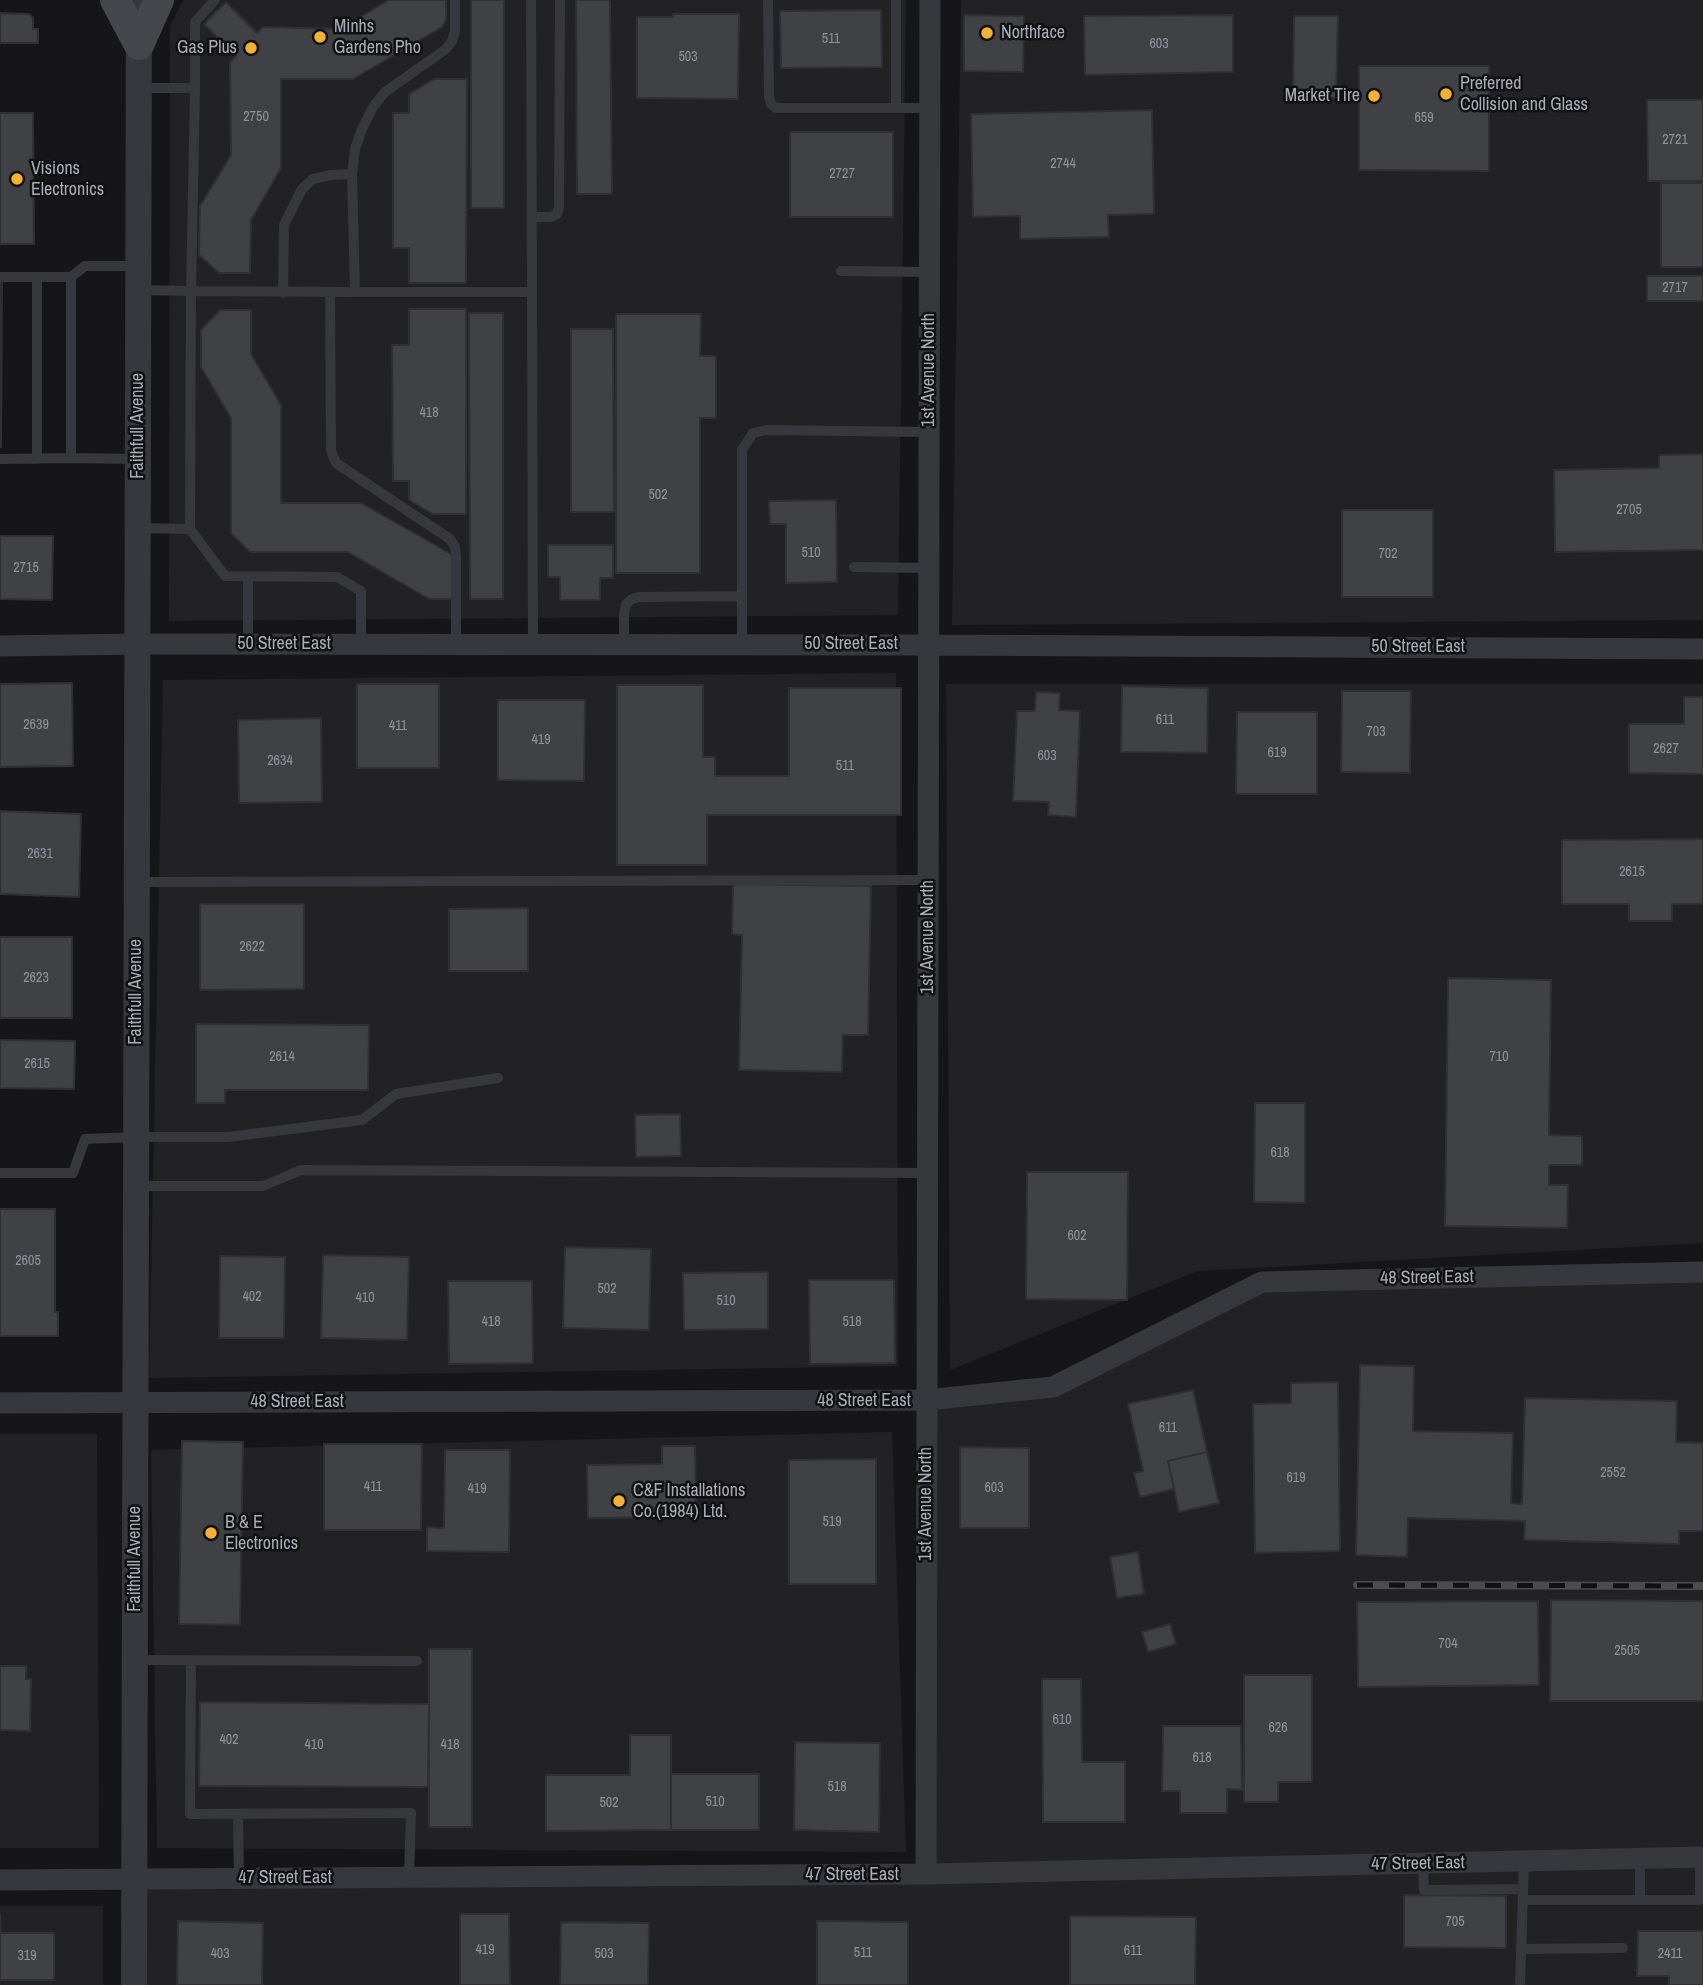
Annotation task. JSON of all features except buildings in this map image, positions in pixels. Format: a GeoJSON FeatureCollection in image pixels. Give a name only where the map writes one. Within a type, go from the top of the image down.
{"type":"FeatureCollection","features":[{"type":"Feature","properties":{"kind":"main road"},"geometry":{"type":"LineString","coordinates":[[116,0],[139,45]]}},
{"type":"Feature","properties":{"kind":"main road"},"geometry":{"type":"LineString","coordinates":[[139,45],[159,0]]}},
{"type":"Feature","properties":{"kind":"street","name":"Faithfull Avenue"},"geometry":{"type":"LineString","coordinates":[[134,1985],[139,0]]}},
{"type":"Feature","properties":{"kind":"street","name":"1st Avenue North"},"geometry":{"type":"LineString","coordinates":[[926,1874],[930,0]]}},
{"type":"Feature","properties":{"kind":"street","name":"50 Street East"},"geometry":{"type":"LineString","coordinates":[[0,646],[742,644],[1703,649]]}},
{"type":"Feature","properties":{"kind":"street","name":"48 Street East"},"geometry":{"type":"LineString","coordinates":[[0,1403],[926,1401],[1053,1387],[1262,1282],[1703,1272]]}},
{"type":"Feature","properties":{"kind":"street","name":"47 Street East"},"geometry":{"type":"LineString","coordinates":[[0,1880],[926,1874],[1702,1857]]}},
{"type":"Feature","properties":{"kind":"lane"},"geometry":{"type":"LineString","coordinates":[[215,0],[195,22],[190,529],[225,576],[337,578],[361,591],[361,644]]}},
{"type":"Feature","properties":{"kind":"lane"},"geometry":{"type":"LineString","coordinates":[[355,292],[352,174],[355,149],[373,107],[385,92],[446,49],[452,41],[455,32],[455,0]]}},
{"type":"Feature","properties":{"kind":"lane"},"geometry":{"type":"LineString","coordinates":[[531,0],[533,644]]}},
{"type":"Feature","properties":{"kind":"lane"},"geometry":{"type":"LineString","coordinates":[[532,217],[551,216],[557,214],[559,208],[560,0]]}},
{"type":"Feature","properties":{"kind":"lane"},"geometry":{"type":"LineString","coordinates":[[768,0],[769,97],[776,108],[930,108]]}},
{"type":"Feature","properties":{"kind":"lane"},"geometry":{"type":"LineString","coordinates":[[895,108],[896,0]]}},
{"type":"Feature","properties":{"kind":"lane"},"geometry":{"type":"LineString","coordinates":[[139,88],[195,88]]}},
{"type":"Feature","properties":{"kind":"lane"},"geometry":{"type":"LineString","coordinates":[[283,293],[284,225],[302,189],[313,180],[331,175],[352,174]]}},
{"type":"Feature","properties":{"kind":"lane"},"geometry":{"type":"LineString","coordinates":[[0,277],[71,277],[85,266],[191,291],[532,292]]}},
{"type":"Feature","properties":{"kind":"lane"},"geometry":{"type":"LineString","coordinates":[[841,271],[929,272]]}},
{"type":"Feature","properties":{"kind":"lane"},"geometry":{"type":"LineString","coordinates":[[71,277],[71,458]]}},
{"type":"Feature","properties":{"kind":"lane"},"geometry":{"type":"LineString","coordinates":[[37,278],[37,459]]}},
{"type":"Feature","properties":{"kind":"lane"},"geometry":{"type":"LineString","coordinates":[[330,292],[331,451],[336,463],[450,540],[455,547],[456,644]]}},
{"type":"Feature","properties":{"kind":"lane"},"geometry":{"type":"LineString","coordinates":[[742,644],[742,450],[753,433],[766,430],[929,432]]}},
{"type":"Feature","properties":{"kind":"lane"},"geometry":{"type":"LineString","coordinates":[[0,459],[138,459]]}},
{"type":"Feature","properties":{"kind":"lane"},"geometry":{"type":"LineString","coordinates":[[137,528],[190,529]]}},
{"type":"Feature","properties":{"kind":"lane"},"geometry":{"type":"LineString","coordinates":[[854,567],[928,568]]}},
{"type":"Feature","properties":{"kind":"lane"},"geometry":{"type":"LineString","coordinates":[[248,576],[248,644]]}},
{"type":"Feature","properties":{"kind":"lane"},"geometry":{"type":"LineString","coordinates":[[624,644],[624,613],[626,604],[632,599],[741,596]]}},
{"type":"Feature","properties":{"kind":"lane"},"geometry":{"type":"LineString","coordinates":[[137,882],[928,880]]}},
{"type":"Feature","properties":{"kind":"lane"},"geometry":{"type":"LineString","coordinates":[[0,1173],[73,1173],[85,1139],[228,1137],[362,1120],[397,1094],[498,1078]]}},
{"type":"Feature","properties":{"kind":"lane"},"geometry":{"type":"LineString","coordinates":[[135,1186],[263,1186],[300,1170],[926,1173]]}},
{"type":"Feature","properties":{"kind":"lane"},"geometry":{"type":"LineString","coordinates":[[135,1660],[417,1661]]}},
{"type":"Feature","properties":{"kind":"lane"},"geometry":{"type":"LineString","coordinates":[[191,1660],[190,1814],[411,1813],[410,1877]]}},
{"type":"Feature","properties":{"kind":"lane"},"geometry":{"type":"LineString","coordinates":[[238,1814],[239,1879]]}},
{"type":"Feature","properties":{"kind":"lane"},"geometry":{"type":"LineString","coordinates":[[1423,1864],[1424,1890],[1481,1889],[1523,1894],[1700,1900],[1702,1857]]}},
{"type":"Feature","properties":{"kind":"lane"},"geometry":{"type":"LineString","coordinates":[[1640,1859],[1640,1899]]}},
{"type":"Feature","properties":{"kind":"lane"},"geometry":{"type":"LineString","coordinates":[[1520,1985],[1524,1861]]}},
{"type":"Feature","properties":{"kind":"lane"},"geometry":{"type":"LineString","coordinates":[[1481,1862],[1481,1889]]}},
{"type":"Feature","properties":{"kind":"lane"},"geometry":{"type":"LineString","coordinates":[[1521,1949],[1623,1948]]}},
{"type":"Feature","properties":{"kind":"shaded area"},"geometry":{"type":"Polygon","coordinates":[[[183,0],[906,0],[898,615],[169,621],[170,26],[183,0]]]}},
{"type":"Feature","properties":{"kind":"shaded area"},"geometry":{"type":"Polygon","coordinates":[[[961,0],[1703,0],[1703,620],[952,625],[961,0]]]}},
{"type":"Feature","properties":{"kind":"shaded area"},"geometry":{"type":"Polygon","coordinates":[[[896,673],[898,1366],[149,1378],[163,680],[896,673]]]}},
{"type":"Feature","properties":{"kind":"shaded area"},"geometry":{"type":"Polygon","coordinates":[[[946,684],[1703,684],[1703,1243],[1198,1271],[950,1370],[946,684]]]}},
{"type":"Feature","properties":{"kind":"shaded area"},"geometry":{"type":"Polygon","coordinates":[[[1703,1272],[1703,1985],[134,1985],[134,1879],[926,1874],[926,1400],[1053,1387],[1262,1282],[1703,1272]]]}},
{"type":"Feature","properties":{"kind":"shaded area"},"geometry":{"type":"Polygon","coordinates":[[[892,1432],[906,1852],[157,1848],[151,1450],[892,1432]]]}},
{"type":"Feature","properties":{"kind":"shaded area"},"geometry":{"type":"Polygon","coordinates":[[[0,1434],[97,1434],[99,1848],[0,1848],[0,1434]]]}},
{"type":"Feature","properties":{"kind":"shaded area"},"geometry":{"type":"Polygon","coordinates":[[[0,1906],[103,1906],[103,1985],[0,1985],[0,1906]]]}},
{"type":"Feature","properties":{"kind":"railway"},"geometry":{"type":"LineString","coordinates":[[1357,1585],[1703,1586]]}},
{"type":"Feature","properties":{"kind":"place","name":"Northface"},"geometry":{"type":"Point","coordinates":[987,33]}},
{"type":"Feature","properties":{"kind":"place","name":"Minhs Gardens Pho"},"geometry":{"type":"Point","coordinates":[320,37]}},
{"type":"Feature","properties":{"kind":"place","name":"Gas Plus"},"geometry":{"type":"Point","coordinates":[251,48]}},
{"type":"Feature","properties":{"kind":"place","name":"Preferred Collision and Glass"},"geometry":{"type":"Point","coordinates":[1446,94]}},
{"type":"Feature","properties":{"kind":"place","name":"Market Tire"},"geometry":{"type":"Point","coordinates":[1374,96]}},
{"type":"Feature","properties":{"kind":"place","name":"Visions Electronics"},"geometry":{"type":"Point","coordinates":[17,179]}},
{"type":"Feature","properties":{"kind":"place","name":"C&F Installations Co.(1984) Ltd."},"geometry":{"type":"Point","coordinates":[619,1501]}},
{"type":"Feature","properties":{"kind":"place","name":"B & E Electronics"},"geometry":{"type":"Point","coordinates":[211,1533]}}]}
